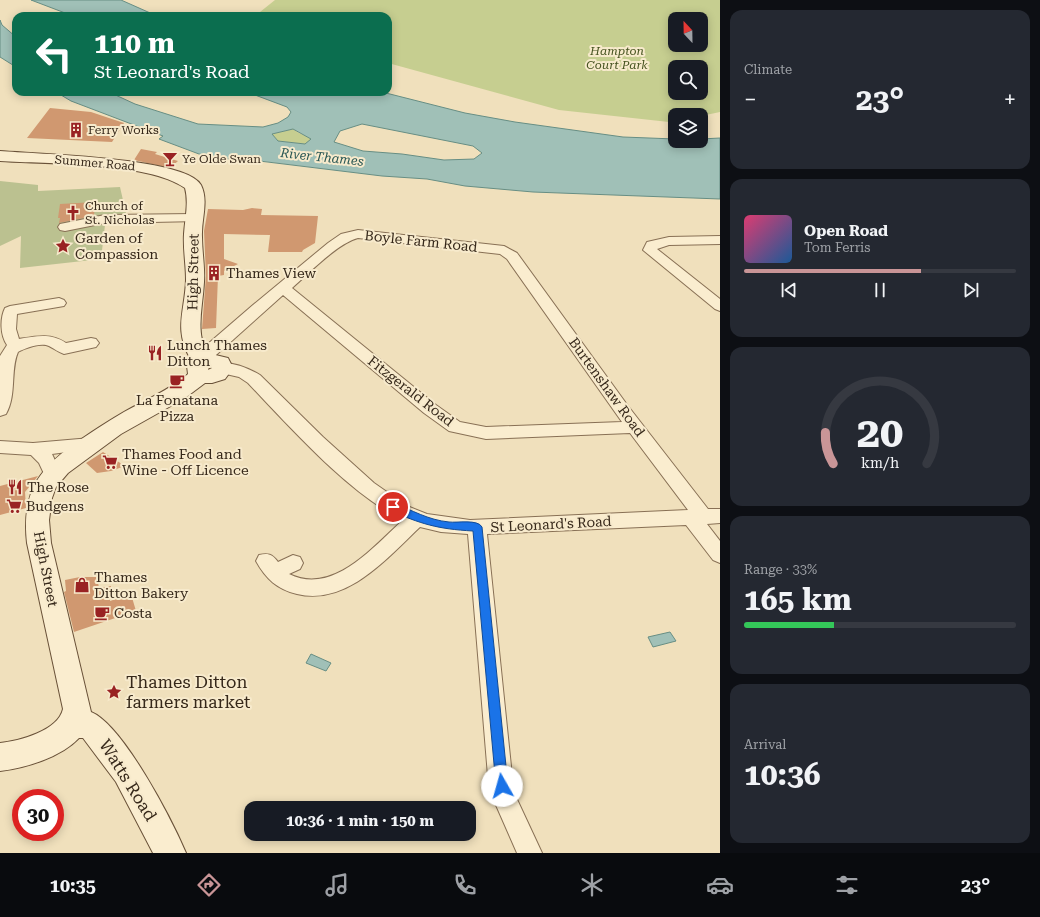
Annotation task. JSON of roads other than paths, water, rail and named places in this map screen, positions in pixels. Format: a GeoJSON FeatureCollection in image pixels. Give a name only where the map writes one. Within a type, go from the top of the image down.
{"type":"FeatureCollection","features":[{"type":"Feature","properties":{"kind":"street","name":"Summer Road"},"geometry":{"type":"LineString","coordinates":[[0,156],[84,160],[130,165],[150,169],[188,182]]}},
{"type":"Feature","properties":{"kind":"street","name":"High Street"},"geometry":{"type":"LineString","coordinates":[[72,724],[77,709],[47,583],[37,521],[40,498],[52,473],[67,460],[140,413],[168,400],[188,387],[208,366],[194,348],[190,333],[195,281],[194,218],[196,198],[193,186],[188,182]]}},
{"type":"Feature","properties":{"kind":"street"},"geometry":{"type":"LineString","coordinates":[[65,227],[105,219],[194,218]]}},
{"type":"Feature","properties":{"kind":"street","name":"Boyle Farm Road"},"geometry":{"type":"LineString","coordinates":[[208,366],[208,353],[213,348],[333,246],[354,235],[497,249],[508,252],[512,256]]}},
{"type":"Feature","properties":{"kind":"street"},"geometry":{"type":"LineString","coordinates":[[720,240],[669,241],[652,245],[650,250],[720,306]]}},
{"type":"Feature","properties":{"kind":"street","name":"Burtenshaw Road"},"geometry":{"type":"LineString","coordinates":[[512,256],[635,427],[705,517],[720,555]]}},
{"type":"Feature","properties":{"kind":"street","name":"Fitzgerald Road"},"geometry":{"type":"LineString","coordinates":[[283,288],[430,409],[455,427],[486,433],[635,427]]}},
{"type":"Feature","properties":{"kind":"street"},"geometry":{"type":"LineString","coordinates":[[15,346],[8,336],[7,328],[10,310],[59,303]]}},
{"type":"Feature","properties":{"kind":"street"},"geometry":{"type":"LineString","coordinates":[[0,410],[8,356],[11,349],[15,346],[43,340],[52,341],[64,349],[91,343]]}},
{"type":"Feature","properties":{"kind":"street","name":"St Leonard's Road"},"geometry":{"type":"LineString","coordinates":[[208,366],[244,373],[254,379],[319,444],[369,490],[393,507],[417,518],[448,526],[477,527],[705,517]]}},
{"type":"Feature","properties":{"kind":"street"},"geometry":{"type":"LineString","coordinates":[[0,447],[33,449],[91,444]]}},
{"type":"Feature","properties":{"kind":"street"},"geometry":{"type":"LineString","coordinates":[[33,449],[40,451],[49,464],[52,473]]}},
{"type":"Feature","properties":{"kind":"street"},"geometry":{"type":"LineString","coordinates":[[293,563],[270,566],[280,579],[299,588],[313,590],[333,585],[354,575],[417,518]]}},
{"type":"Feature","properties":{"kind":"street"},"geometry":{"type":"LineString","coordinates":[[477,527],[500,776],[504,796],[530,853]]}},
{"type":"Feature","properties":{"kind":"street"},"geometry":{"type":"LineString","coordinates":[[0,757],[25,752],[46,743],[62,734],[72,724]]}},
{"type":"Feature","properties":{"kind":"street","name":"Watts Road"},"geometry":{"type":"LineString","coordinates":[[72,724],[89,725],[102,738],[127,772],[170,853]]}},
{"type":"Feature","properties":{"kind":"water"},"geometry":{"type":"Polygon","coordinates":[[[31,0],[121,0],[148,12],[62,12],[31,0]]]}},
{"type":"Feature","properties":{"kind":"water"},"geometry":{"type":"Polygon","coordinates":[[[0,20],[2,25],[12,34],[12,64],[0,57],[0,20]]]}},
{"type":"Feature","properties":{"kind":"water","name":"River Thames"},"geometry":{"type":"Polygon","coordinates":[[[392,95],[465,113],[515,122],[623,137],[668,139],[668,148],[708,148],[708,139],[720,138],[720,199],[533,192],[465,186],[427,179],[382,176],[251,160],[225,159],[199,154],[159,139],[163,136],[71,101],[63,96],[118,96],[135,104],[198,124],[263,127],[278,123],[288,117],[291,112],[287,107],[258,96],[392,96],[392,95]],[[362,124],[340,131],[334,142],[363,151],[402,154],[444,160],[474,159],[482,153],[473,146],[362,124]],[[293,129],[272,134],[278,141],[305,144],[311,139],[293,129]]]}},
{"type":"Feature","properties":{"kind":"water"},"geometry":{"type":"Polygon","coordinates":[[[670,632],[676,641],[653,647],[648,637],[670,632]]]}},
{"type":"Feature","properties":{"kind":"water"},"geometry":{"type":"Polygon","coordinates":[[[311,654],[331,663],[326,671],[306,663],[311,654]]]}},
{"type":"Feature","properties":{"kind":"place","name":"Ferry Works"},"geometry":{"type":"Point","coordinates":[76,130]}},
{"type":"Feature","properties":{"kind":"place","name":"Ye Olde Swan"},"geometry":{"type":"Point","coordinates":[170,159]}},
{"type":"Feature","properties":{"kind":"place","name":"Church of St. Nicholas"},"geometry":{"type":"Point","coordinates":[73,213]}},
{"type":"Feature","properties":{"kind":"place","name":"Garden of Compassion"},"geometry":{"type":"Point","coordinates":[63,246]}},
{"type":"Feature","properties":{"kind":"place","name":"Thames View"},"geometry":{"type":"Point","coordinates":[214,273]}},
{"type":"Feature","properties":{"kind":"place","name":"Lunch Thames Ditton"},"geometry":{"type":"Point","coordinates":[155,353]}},
{"type":"Feature","properties":{"kind":"place","name":"La Fonatana Pizza"},"geometry":{"type":"Point","coordinates":[177,381]}},
{"type":"Feature","properties":{"kind":"place","name":"Thames Food and Wine - Off Licence"},"geometry":{"type":"Point","coordinates":[110,462]}},
{"type":"Feature","properties":{"kind":"place","name":"The Rose"},"geometry":{"type":"Point","coordinates":[15,487]}},
{"type":"Feature","properties":{"kind":"place","name":"Budgens"},"geometry":{"type":"Point","coordinates":[14,506]}},
{"type":"Feature","properties":{"kind":"place","name":"Thames Ditton Bakery"},"geometry":{"type":"Point","coordinates":[82,585]}},
{"type":"Feature","properties":{"kind":"place","name":"Costa"},"geometry":{"type":"Point","coordinates":[102,613]}},
{"type":"Feature","properties":{"kind":"place","name":"Thames Ditton farmers market"},"geometry":{"type":"Point","coordinates":[114,692]}},
{"type":"Feature","properties":{"kind":"park label","name":"Hampton Court Park"},"geometry":{"type":"Point","coordinates":[617,58]}}]}
